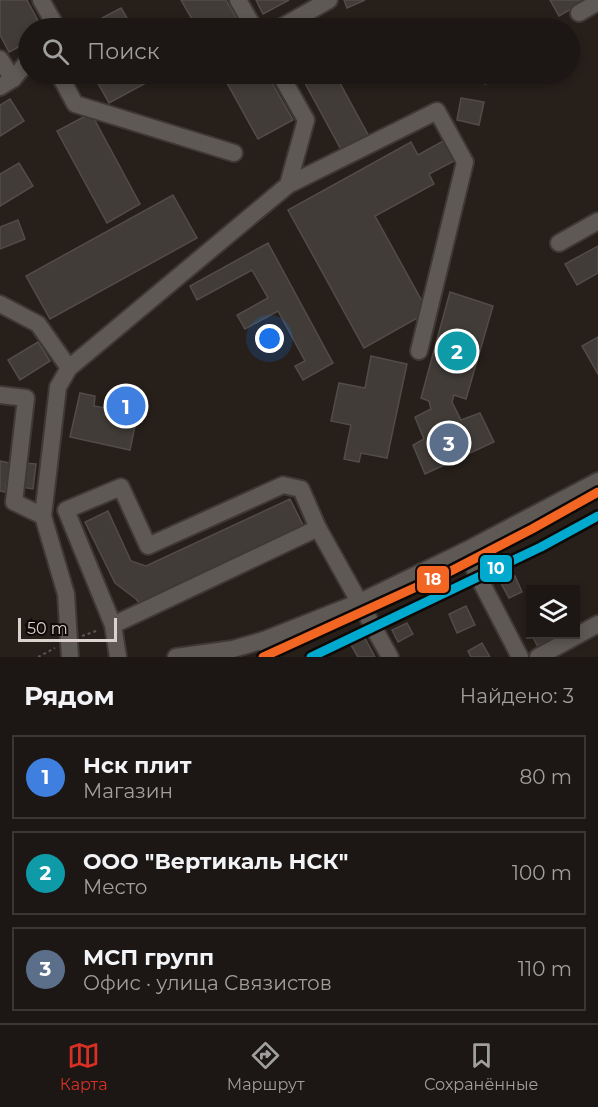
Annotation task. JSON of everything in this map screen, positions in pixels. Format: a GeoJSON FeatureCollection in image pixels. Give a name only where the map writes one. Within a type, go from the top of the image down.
{"type":"FeatureCollection","features":[{"type":"Feature","properties":{"kind":"street"},"geometry":{"type":"LineString","coordinates":[[41,0],[51,18]]}},
{"type":"Feature","properties":{"kind":"street"},"geometry":{"type":"LineString","coordinates":[[238,0],[248,18]]}},
{"type":"Feature","properties":{"kind":"street"},"geometry":{"type":"LineString","coordinates":[[298,18],[329,0]]}},
{"type":"Feature","properties":{"kind":"street"},"geometry":{"type":"LineString","coordinates":[[579,13],[598,2]]}},
{"type":"Feature","properties":{"kind":"street"},"geometry":{"type":"LineString","coordinates":[[0,58],[6,83]]}},
{"type":"Feature","properties":{"kind":"street"},"geometry":{"type":"LineString","coordinates":[[6,83],[18,71]]}},
{"type":"Feature","properties":{"kind":"street"},"geometry":{"type":"LineString","coordinates":[[64,84],[75,104],[234,153]]}},
{"type":"Feature","properties":{"kind":"street"},"geometry":{"type":"LineString","coordinates":[[286,84],[306,120],[288,185]]}},
{"type":"Feature","properties":{"kind":"street"},"geometry":{"type":"LineString","coordinates":[[70,657],[66,594],[43,516],[58,387],[69,368],[288,185],[437,111],[465,162],[419,351]]}},
{"type":"Feature","properties":{"kind":"street"},"geometry":{"type":"LineString","coordinates":[[559,243],[598,221]]}},
{"type":"Feature","properties":{"kind":"street"},"geometry":{"type":"LineString","coordinates":[[0,304],[38,324],[69,368]]}},
{"type":"Feature","properties":{"kind":"street"},"geometry":{"type":"LineString","coordinates":[[0,395],[26,398],[14,502],[43,516]]}},
{"type":"Feature","properties":{"kind":"street"},"geometry":{"type":"LineString","coordinates":[[176,657],[233,649],[264,640],[360,602],[465,551],[598,480]]}},
{"type":"Feature","properties":{"kind":"street"},"geometry":{"type":"LineString","coordinates":[[118,657],[113,625],[66,510],[121,487],[148,546],[283,484],[301,489],[318,528],[390,657]]}},
{"type":"Feature","properties":{"kind":"street"},"geometry":{"type":"LineString","coordinates":[[113,625],[318,528]]}},
{"type":"Feature","properties":{"kind":"street"},"geometry":{"type":"LineString","coordinates":[[465,551],[520,657]]}},
{"type":"Feature","properties":{"kind":"street"},"geometry":{"type":"LineString","coordinates":[[538,657],[598,624]]}},
{"type":"Feature","properties":{"kind":"street"},"geometry":{"type":"LineString","coordinates":[[264,640],[271,657]]}},
{"type":"Feature","properties":{"kind":"path"},"geometry":{"type":"LineString","coordinates":[[50,650],[52,657]]}},
{"type":"Feature","properties":{"kind":"building"},"geometry":{"type":"Polygon","coordinates":[[[0,0],[27,0],[37,18],[18,18],[18,47],[9,52],[0,35],[0,0]]]}},
{"type":"Feature","properties":{"kind":"building"},"geometry":{"type":"Polygon","coordinates":[[[181,0],[226,0],[236,18],[191,18],[181,0]]]}},
{"type":"Feature","properties":{"kind":"building"},"geometry":{"type":"Polygon","coordinates":[[[256,0],[289,0],[263,14],[256,0]]]}},
{"type":"Feature","properties":{"kind":"building"},"geometry":{"type":"Polygon","coordinates":[[[344,0],[365,0],[347,8],[344,0]]]}},
{"type":"Feature","properties":{"kind":"building"},"geometry":{"type":"Polygon","coordinates":[[[550,0],[587,0],[559,16],[550,0]]]}},
{"type":"Feature","properties":{"kind":"building"},"geometry":{"type":"Polygon","coordinates":[[[121,8],[127,18],[102,18],[121,8]]]}},
{"type":"Feature","properties":{"kind":"building"},"geometry":{"type":"Polygon","coordinates":[[[98,84],[144,84],[109,103],[98,84]]]}},
{"type":"Feature","properties":{"kind":"building"},"geometry":{"type":"Polygon","coordinates":[[[228,84],[273,84],[293,120],[258,139],[228,84]]]}},
{"type":"Feature","properties":{"kind":"building"},"geometry":{"type":"Polygon","coordinates":[[[305,84],[340,84],[371,140],[344,155],[305,84]]]}},
{"type":"Feature","properties":{"kind":"building"},"geometry":{"type":"Polygon","coordinates":[[[461,98],[484,102],[479,125],[457,120],[461,98]]]}},
{"type":"Feature","properties":{"kind":"building"},"geometry":{"type":"Polygon","coordinates":[[[10,99],[24,121],[0,136],[0,105],[10,99]]]}},
{"type":"Feature","properties":{"kind":"building"},"geometry":{"type":"Polygon","coordinates":[[[91,113],[140,204],[107,223],[57,131],[91,113]]]}},
{"type":"Feature","properties":{"kind":"building"},"geometry":{"type":"Polygon","coordinates":[[[445,140],[456,160],[429,174],[434,184],[375,216],[428,312],[364,348],[288,210],[411,142],[418,155],[445,140]]]}},
{"type":"Feature","properties":{"kind":"building"},"geometry":{"type":"Polygon","coordinates":[[[19,163],[33,186],[0,206],[0,174],[19,163]]]}},
{"type":"Feature","properties":{"kind":"building"},"geometry":{"type":"Polygon","coordinates":[[[173,195],[197,238],[50,319],[26,276],[173,195]]]}},
{"type":"Feature","properties":{"kind":"building"},"geometry":{"type":"Polygon","coordinates":[[[18,220],[25,239],[0,249],[0,227],[18,220]]]}},
{"type":"Feature","properties":{"kind":"building"},"geometry":{"type":"Polygon","coordinates":[[[268,243],[333,363],[303,380],[295,366],[305,361],[278,311],[245,329],[237,315],[268,298],[252,270],[197,300],[190,286],[268,243]]]}},
{"type":"Feature","properties":{"kind":"building"},"geometry":{"type":"Polygon","coordinates":[[[598,246],[598,273],[577,285],[565,264],[598,246]]]}},
{"type":"Feature","properties":{"kind":"building"},"geometry":{"type":"Polygon","coordinates":[[[450,292],[493,306],[466,399],[454,395],[452,402],[461,420],[480,413],[494,442],[425,474],[413,445],[424,439],[415,417],[431,409],[429,401],[421,398],[450,292]]]}},
{"type":"Feature","properties":{"kind":"building"},"geometry":{"type":"Polygon","coordinates":[[[598,337],[598,374],[582,346],[598,337]]]}},
{"type":"Feature","properties":{"kind":"building"},"geometry":{"type":"Polygon","coordinates":[[[38,342],[50,361],[20,380],[8,360],[38,342]]]}},
{"type":"Feature","properties":{"kind":"building"},"geometry":{"type":"Polygon","coordinates":[[[371,356],[407,364],[387,458],[361,453],[359,462],[344,459],[351,425],[331,421],[339,383],[365,388],[371,356]]]}},
{"type":"Feature","properties":{"kind":"building"},"geometry":{"type":"Polygon","coordinates":[[[120,392],[141,397],[130,450],[70,437],[80,393],[95,396],[94,406],[116,410],[120,392]]]}},
{"type":"Feature","properties":{"kind":"building"},"geometry":{"type":"Polygon","coordinates":[[[0,461],[10,463],[5,492],[0,491],[0,461]]]}},
{"type":"Feature","properties":{"kind":"building"},"geometry":{"type":"Polygon","coordinates":[[[24,463],[36,464],[33,489],[21,487],[24,463]]]}},
{"type":"Feature","properties":{"kind":"building"},"geometry":{"type":"Polygon","coordinates":[[[290,499],[304,527],[140,604],[115,583],[85,522],[108,511],[131,561],[146,566],[290,499]]]}},
{"type":"Feature","properties":{"kind":"building"},"geometry":{"type":"Polygon","coordinates":[[[515,576],[522,592],[509,598],[501,583],[515,576]]]}},
{"type":"Feature","properties":{"kind":"building"},"geometry":{"type":"Polygon","coordinates":[[[466,606],[475,625],[457,633],[449,614],[466,606]]]}},
{"type":"Feature","properties":{"kind":"building"},"geometry":{"type":"Polygon","coordinates":[[[407,623],[413,634],[398,642],[392,630],[407,623]]]}},
{"type":"Feature","properties":{"kind":"building"},"geometry":{"type":"Polygon","coordinates":[[[365,638],[375,657],[358,657],[351,645],[365,638]]]}},
{"type":"Feature","properties":{"kind":"building"},"geometry":{"type":"Polygon","coordinates":[[[534,639],[552,639],[538,647],[534,639]]]}},
{"type":"Feature","properties":{"kind":"building"},"geometry":{"type":"Polygon","coordinates":[[[482,643],[490,657],[471,657],[468,651],[482,643]]]}},
{"type":"Feature","properties":{"kind":"transit line","name":"18"},"geometry":{"type":"LineString","coordinates":[[263,657],[447,573],[598,492]]}},
{"type":"Feature","properties":{"kind":"transit line","name":"10"},"geometry":{"type":"LineString","coordinates":[[311,657],[541,547],[598,516]]}},
{"type":"Feature","properties":{"kind":"place","name":"ООО \"Вертикаль НСК\""},"geometry":{"type":"Point","coordinates":[457,351]}},
{"type":"Feature","properties":{"kind":"place","name":"Нск плит"},"geometry":{"type":"Point","coordinates":[126,406]}},
{"type":"Feature","properties":{"kind":"place","name":"МСП групп"},"geometry":{"type":"Point","coordinates":[449,443]}}]}
